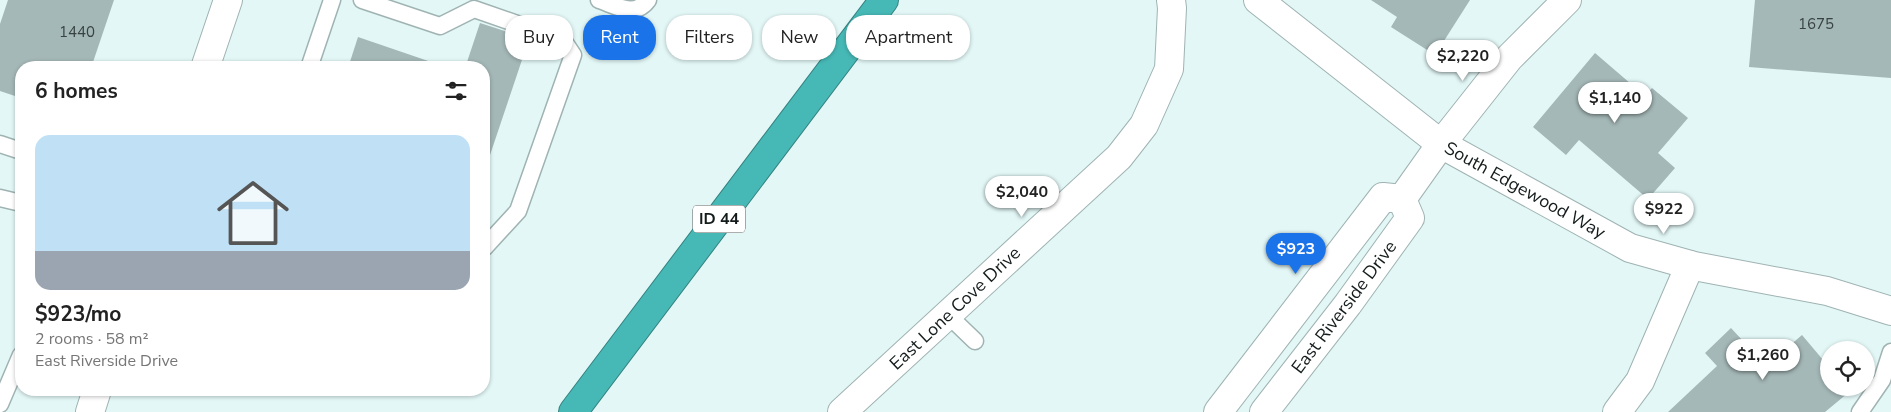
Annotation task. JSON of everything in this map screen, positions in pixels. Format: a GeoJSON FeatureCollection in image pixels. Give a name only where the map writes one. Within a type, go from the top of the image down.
{"type":"FeatureCollection","features":[{"type":"Feature","properties":{"kind":"highway","name":"ID 44"},"geometry":{"type":"LineString","coordinates":[[573,412],[884,0]]}},
{"type":"Feature","properties":{"kind":"street"},"geometry":{"type":"LineString","coordinates":[[206,61],[228,0]]}},
{"type":"Feature","properties":{"kind":"street","name":"East Lone Cove Drive"},"geometry":{"type":"LineString","coordinates":[[842,412],[1118,157],[1144,125],[1169,69],[1171,0]]}},
{"type":"Feature","properties":{"kind":"street","name":"South Edgewood Way"},"geometry":{"type":"LineString","coordinates":[[1258,0],[1441,144],[1630,248],[1690,265],[1827,291],[1891,311]]}},
{"type":"Feature","properties":{"kind":"street"},"geometry":{"type":"LineString","coordinates":[[1402,199],[1441,144],[1509,58],[1566,0]]}},
{"type":"Feature","properties":{"kind":"street","name":"East Riverside Drive"},"geometry":{"type":"LineString","coordinates":[[1218,412],[1383,197],[1402,199],[1410,218],[1348,304],[1264,412]]}},
{"type":"Feature","properties":{"kind":"street"},"geometry":{"type":"LineString","coordinates":[[1618,412],[1640,381],[1690,265]]}},
{"type":"Feature","properties":{"kind":"street"},"geometry":{"type":"LineString","coordinates":[[90,412],[95,396]]}},
{"type":"Feature","properties":{"kind":"lane"},"geometry":{"type":"LineString","coordinates":[[311,61],[332,0]]}},
{"type":"Feature","properties":{"kind":"lane"},"geometry":{"type":"LineString","coordinates":[[362,0],[440,26],[474,10],[563,40],[573,55],[518,211],[490,241]]}},
{"type":"Feature","properties":{"kind":"lane"},"geometry":{"type":"LineString","coordinates":[[599,0],[632,11],[643,7],[648,0]]}},
{"type":"Feature","properties":{"kind":"lane"},"geometry":{"type":"LineString","coordinates":[[0,144],[15,149]]}},
{"type":"Feature","properties":{"kind":"lane"},"geometry":{"type":"LineString","coordinates":[[0,198],[15,202]]}},
{"type":"Feature","properties":{"kind":"lane"},"geometry":{"type":"LineString","coordinates":[[948,315],[975,341]]}},
{"type":"Feature","properties":{"kind":"lane"},"geometry":{"type":"LineString","coordinates":[[1860,412],[1882,380],[1891,352]]}},
{"type":"Feature","properties":{"kind":"lane"},"geometry":{"type":"LineString","coordinates":[[0,404],[15,369]]}},
{"type":"Feature","properties":{"kind":"building"},"geometry":{"type":"Polygon","coordinates":[[[8,0],[114,0],[93,61],[15,61],[15,96],[0,91],[0,24],[8,0]]]}},
{"type":"Feature","properties":{"kind":"building"},"geometry":{"type":"Polygon","coordinates":[[[1371,0],[1470,0],[1435,55],[1391,27],[1397,17],[1371,0]]]}},
{"type":"Feature","properties":{"kind":"building"},"geometry":{"type":"Polygon","coordinates":[[[1755,0],[1891,0],[1891,78],[1749,67],[1755,0]]]}},
{"type":"Feature","properties":{"kind":"building"},"geometry":{"type":"Polygon","coordinates":[[[480,23],[505,31],[505,60],[522,60],[490,155],[490,61],[467,61],[480,23]]]}},
{"type":"Feature","properties":{"kind":"building"},"geometry":{"type":"Polygon","coordinates":[[[358,37],[428,61],[350,61],[358,37]]]}},
{"type":"Feature","properties":{"kind":"building"},"geometry":{"type":"Polygon","coordinates":[[[1595,53],[1645,96],[1652,88],[1688,118],[1658,153],[1675,168],[1648,199],[1579,140],[1566,155],[1533,127],[1595,53]]]}},
{"type":"Feature","properties":{"kind":"building"},"geometry":{"type":"Polygon","coordinates":[[[1731,328],[1766,366],[1802,335],[1820,356],[1820,396],[1844,396],[1825,412],[1668,412],[1717,366],[1705,353],[1731,328]]]}}]}
